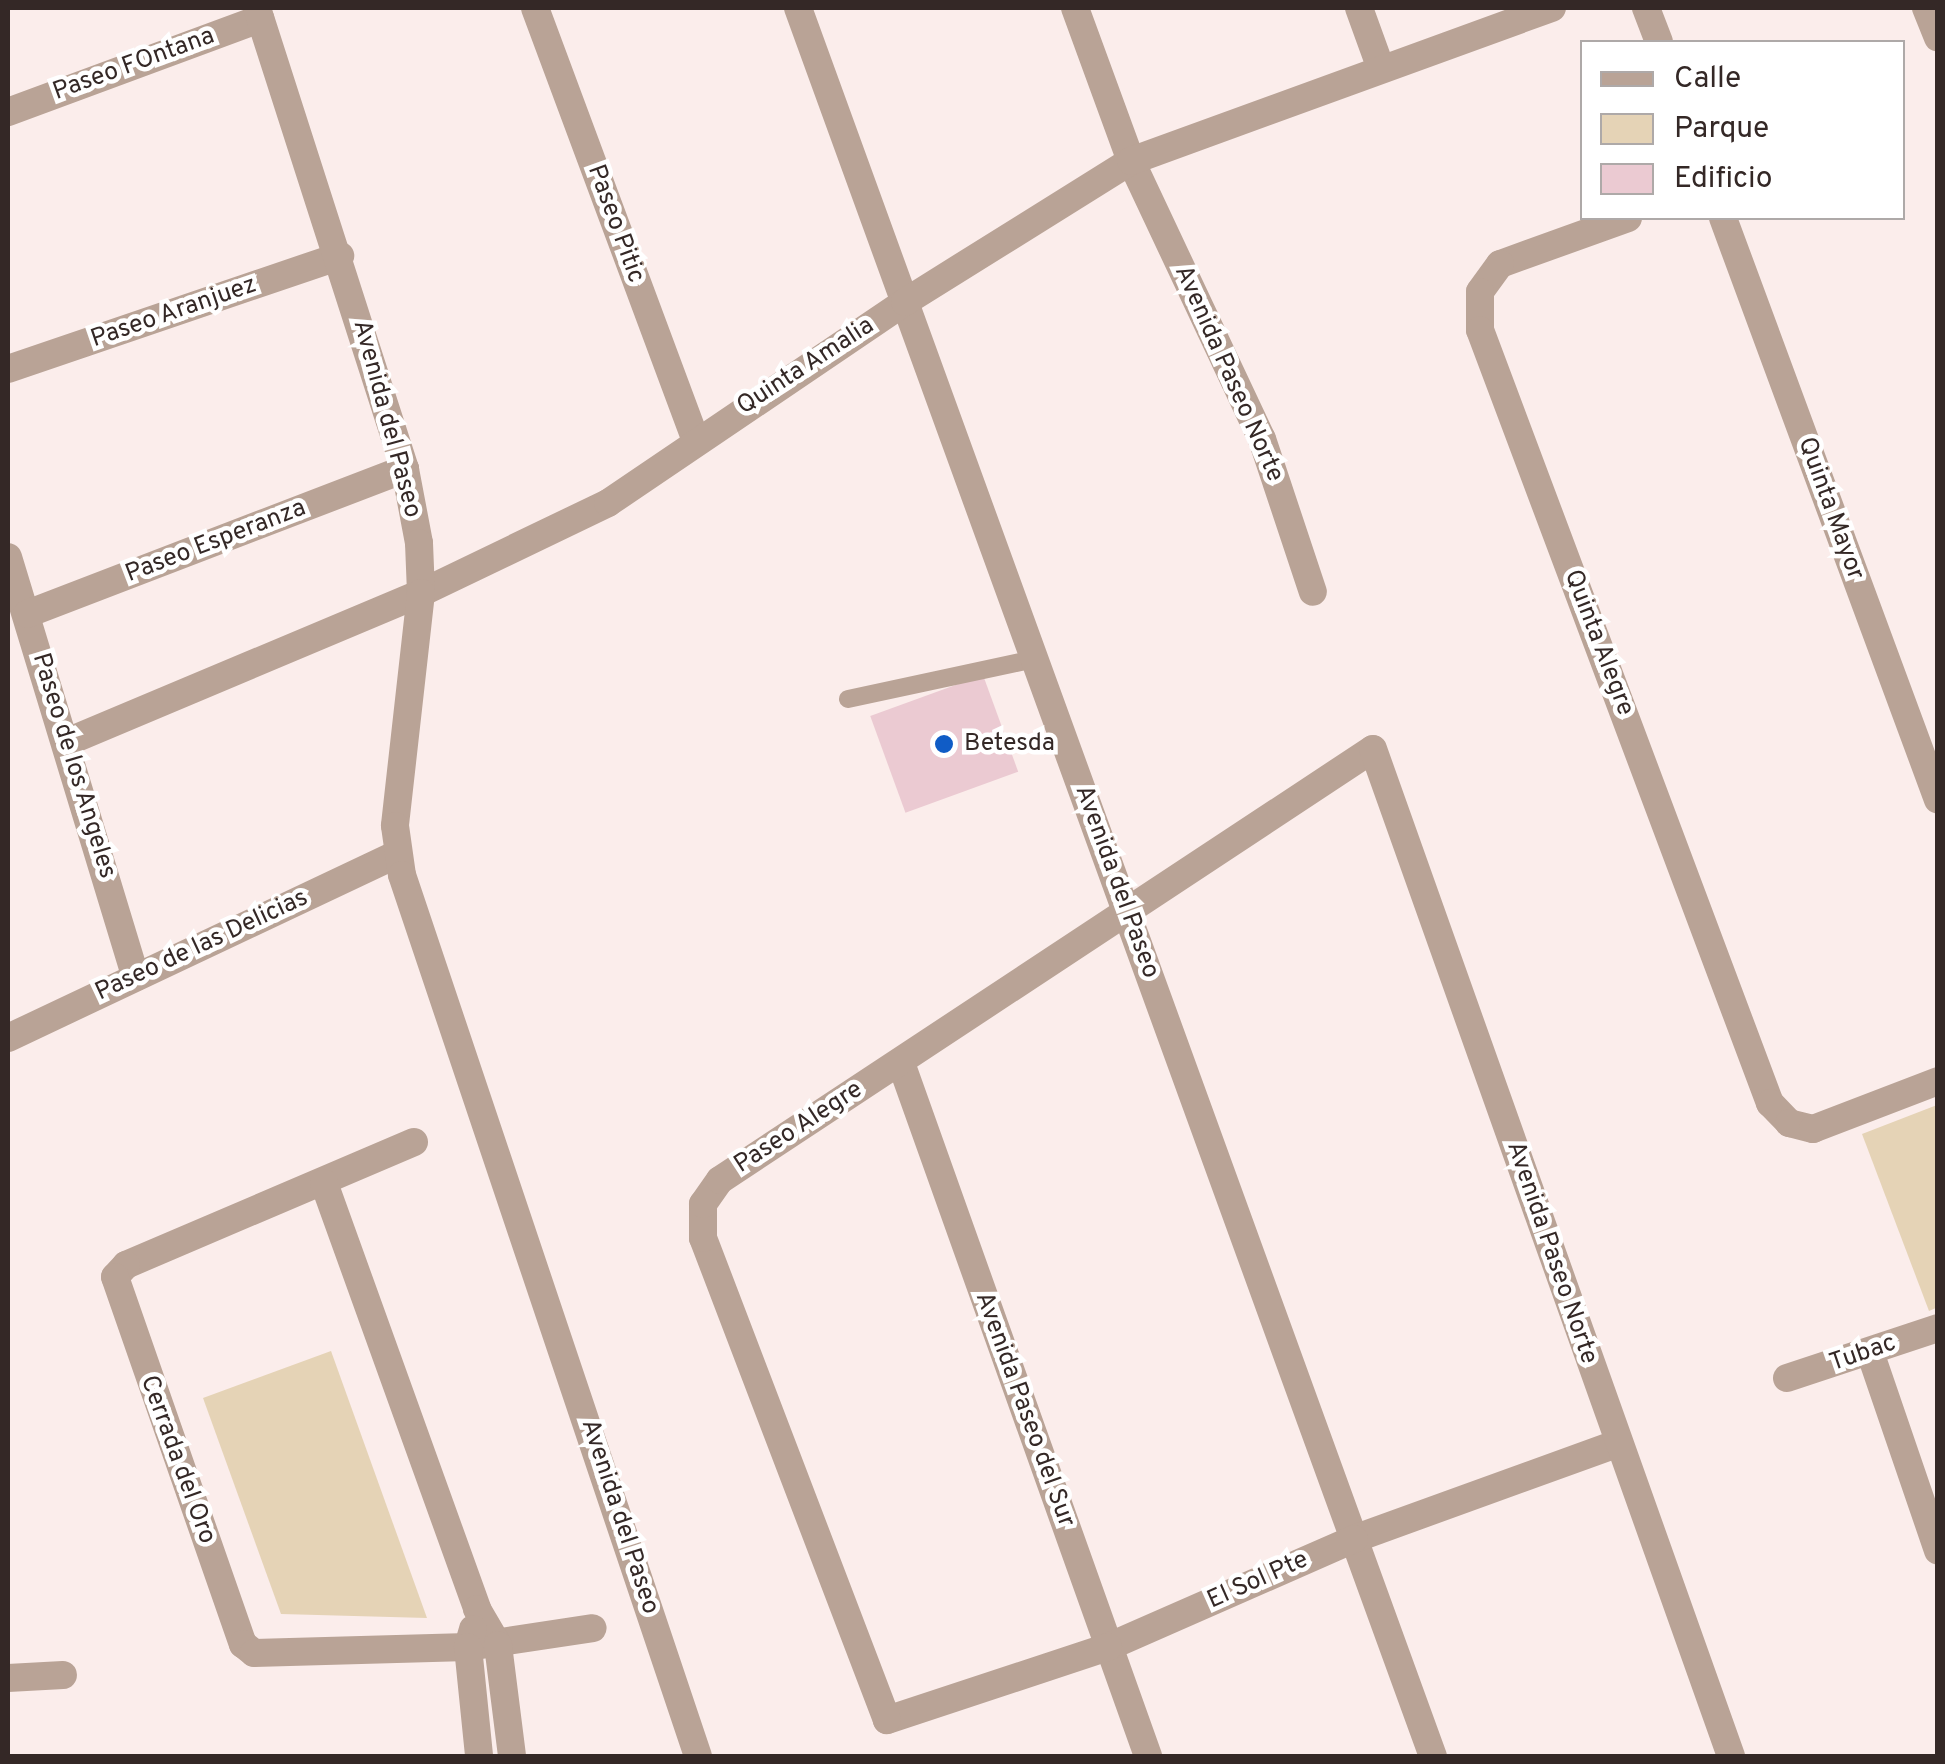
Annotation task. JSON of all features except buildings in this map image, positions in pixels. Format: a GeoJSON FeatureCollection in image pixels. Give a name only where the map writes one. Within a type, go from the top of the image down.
{"type":"FeatureCollection","features":[{"type":"Feature","properties":{"kind":"street","name":"Paseo Pitic"},"geometry":{"type":"LineString","coordinates":[[534,8],[696,440]]}},
{"type":"Feature","properties":{"kind":"street","name":"Avenida del Paseo"},"geometry":{"type":"LineString","coordinates":[[798,8],[1432,1756]]}},
{"type":"Feature","properties":{"kind":"street","name":"Avenida Paseo Norte"},"geometry":{"type":"LineString","coordinates":[[1075,8],[1131,161],[1262,438],[1314,592]]}},
{"type":"Feature","properties":{"kind":"street"},"geometry":{"type":"LineString","coordinates":[[1359,8],[1380,66]]}},
{"type":"Feature","properties":{"kind":"street","name":"Quinta Amalia"},"geometry":{"type":"LineString","coordinates":[[67,742],[421,593],[608,503],[905,302],[1131,161],[1380,66],[1552,8]]}},
{"type":"Feature","properties":{"kind":"street"},"geometry":{"type":"LineString","coordinates":[[1646,8],[1658,40]]}},
{"type":"Feature","properties":{"kind":"street"},"geometry":{"type":"LineString","coordinates":[[1926,8],[1938,38]]}},
{"type":"Feature","properties":{"kind":"street","name":"Avenida del Paseo"},"geometry":{"type":"LineString","coordinates":[[258,13],[340,256],[405,469],[421,593],[397,854],[698,1756]]}},
{"type":"Feature","properties":{"kind":"street","name":"Paseo FOntana"},"geometry":{"type":"LineString","coordinates":[[8,112],[258,13]]}},
{"type":"Feature","properties":{"kind":"street","name":"Quinta Alegre"},"geometry":{"type":"LineString","coordinates":[[1622,220],[1500,264],[1480,292],[1480,330],[1770,1103],[1789,1123],[1813,1129],[1938,1081]]}},
{"type":"Feature","properties":{"kind":"street","name":"Quinta Mayor"},"geometry":{"type":"LineString","coordinates":[[1725,220],[1938,800]]}},
{"type":"Feature","properties":{"kind":"street","name":"Paseo Aranjuez"},"geometry":{"type":"LineString","coordinates":[[8,369],[340,256]]}},
{"type":"Feature","properties":{"kind":"street","name":"Paseo Esperanza"},"geometry":{"type":"LineString","coordinates":[[27,614],[405,469]]}},
{"type":"Feature","properties":{"kind":"street","name":"Paseo de los Angeles"},"geometry":{"type":"LineString","coordinates":[[8,557],[136,977]]}},
{"type":"Feature","properties":{"kind":"street","name":"Avenida Paseo Norte"},"geometry":{"type":"LineString","coordinates":[[1373,748],[1732,1756]]}},
{"type":"Feature","properties":{"kind":"street","name":"Paseo Alegre"},"geometry":{"type":"LineString","coordinates":[[899,1721],[885,1718],[700,1220],[720,1180],[1373,748]]}},
{"type":"Feature","properties":{"kind":"street","name":"Paseo de las Delicias"},"geometry":{"type":"LineString","coordinates":[[8,1038],[397,854]]}},
{"type":"Feature","properties":{"kind":"street","name":"Avenida Paseo del Sur"},"geometry":{"type":"LineString","coordinates":[[901,1063],[1148,1756]]}},
{"type":"Feature","properties":{"kind":"street","name":"Cerrada del Oro"},"geometry":{"type":"LineString","coordinates":[[414,1142],[126,1265],[116,1277],[243,1644],[254,1653],[468,1648],[593,1628]]}},
{"type":"Feature","properties":{"kind":"street"},"geometry":{"type":"LineString","coordinates":[[324,1183],[477,1609],[498,1645],[512,1756]]}},
{"type":"Feature","properties":{"kind":"street","name":"Tubac"},"geometry":{"type":"LineString","coordinates":[[1788,1378],[1938,1328]]}},
{"type":"Feature","properties":{"kind":"street"},"geometry":{"type":"LineString","coordinates":[[1870,1352],[1938,1552]]}},
{"type":"Feature","properties":{"kind":"street","name":"El Sol Pte"},"geometry":{"type":"LineString","coordinates":[[899,1721],[1108,1647],[1354,1539],[1619,1443]]}},
{"type":"Feature","properties":{"kind":"street"},"geometry":{"type":"LineString","coordinates":[[477,1609],[468,1648],[479,1756]]}},
{"type":"Feature","properties":{"kind":"street"},"geometry":{"type":"LineString","coordinates":[[8,1678],[63,1675]]}},
{"type":"Feature","properties":{"kind":"lane"},"geometry":{"type":"LineString","coordinates":[[848,699],[1034,658]]}},
{"type":"Feature","properties":{"kind":"green space"},"geometry":{"type":"Polygon","coordinates":[[[1937,1105],[1938,1307],[1929,1311],[1862,1134],[1937,1105]]]}},
{"type":"Feature","properties":{"kind":"green space"},"geometry":{"type":"Polygon","coordinates":[[[331,1351],[427,1618],[281,1614],[203,1398],[331,1351]]]}},
{"type":"Feature","properties":{"kind":"place","name":"Betesda"},"geometry":{"type":"Point","coordinates":[944,744]}}]}
